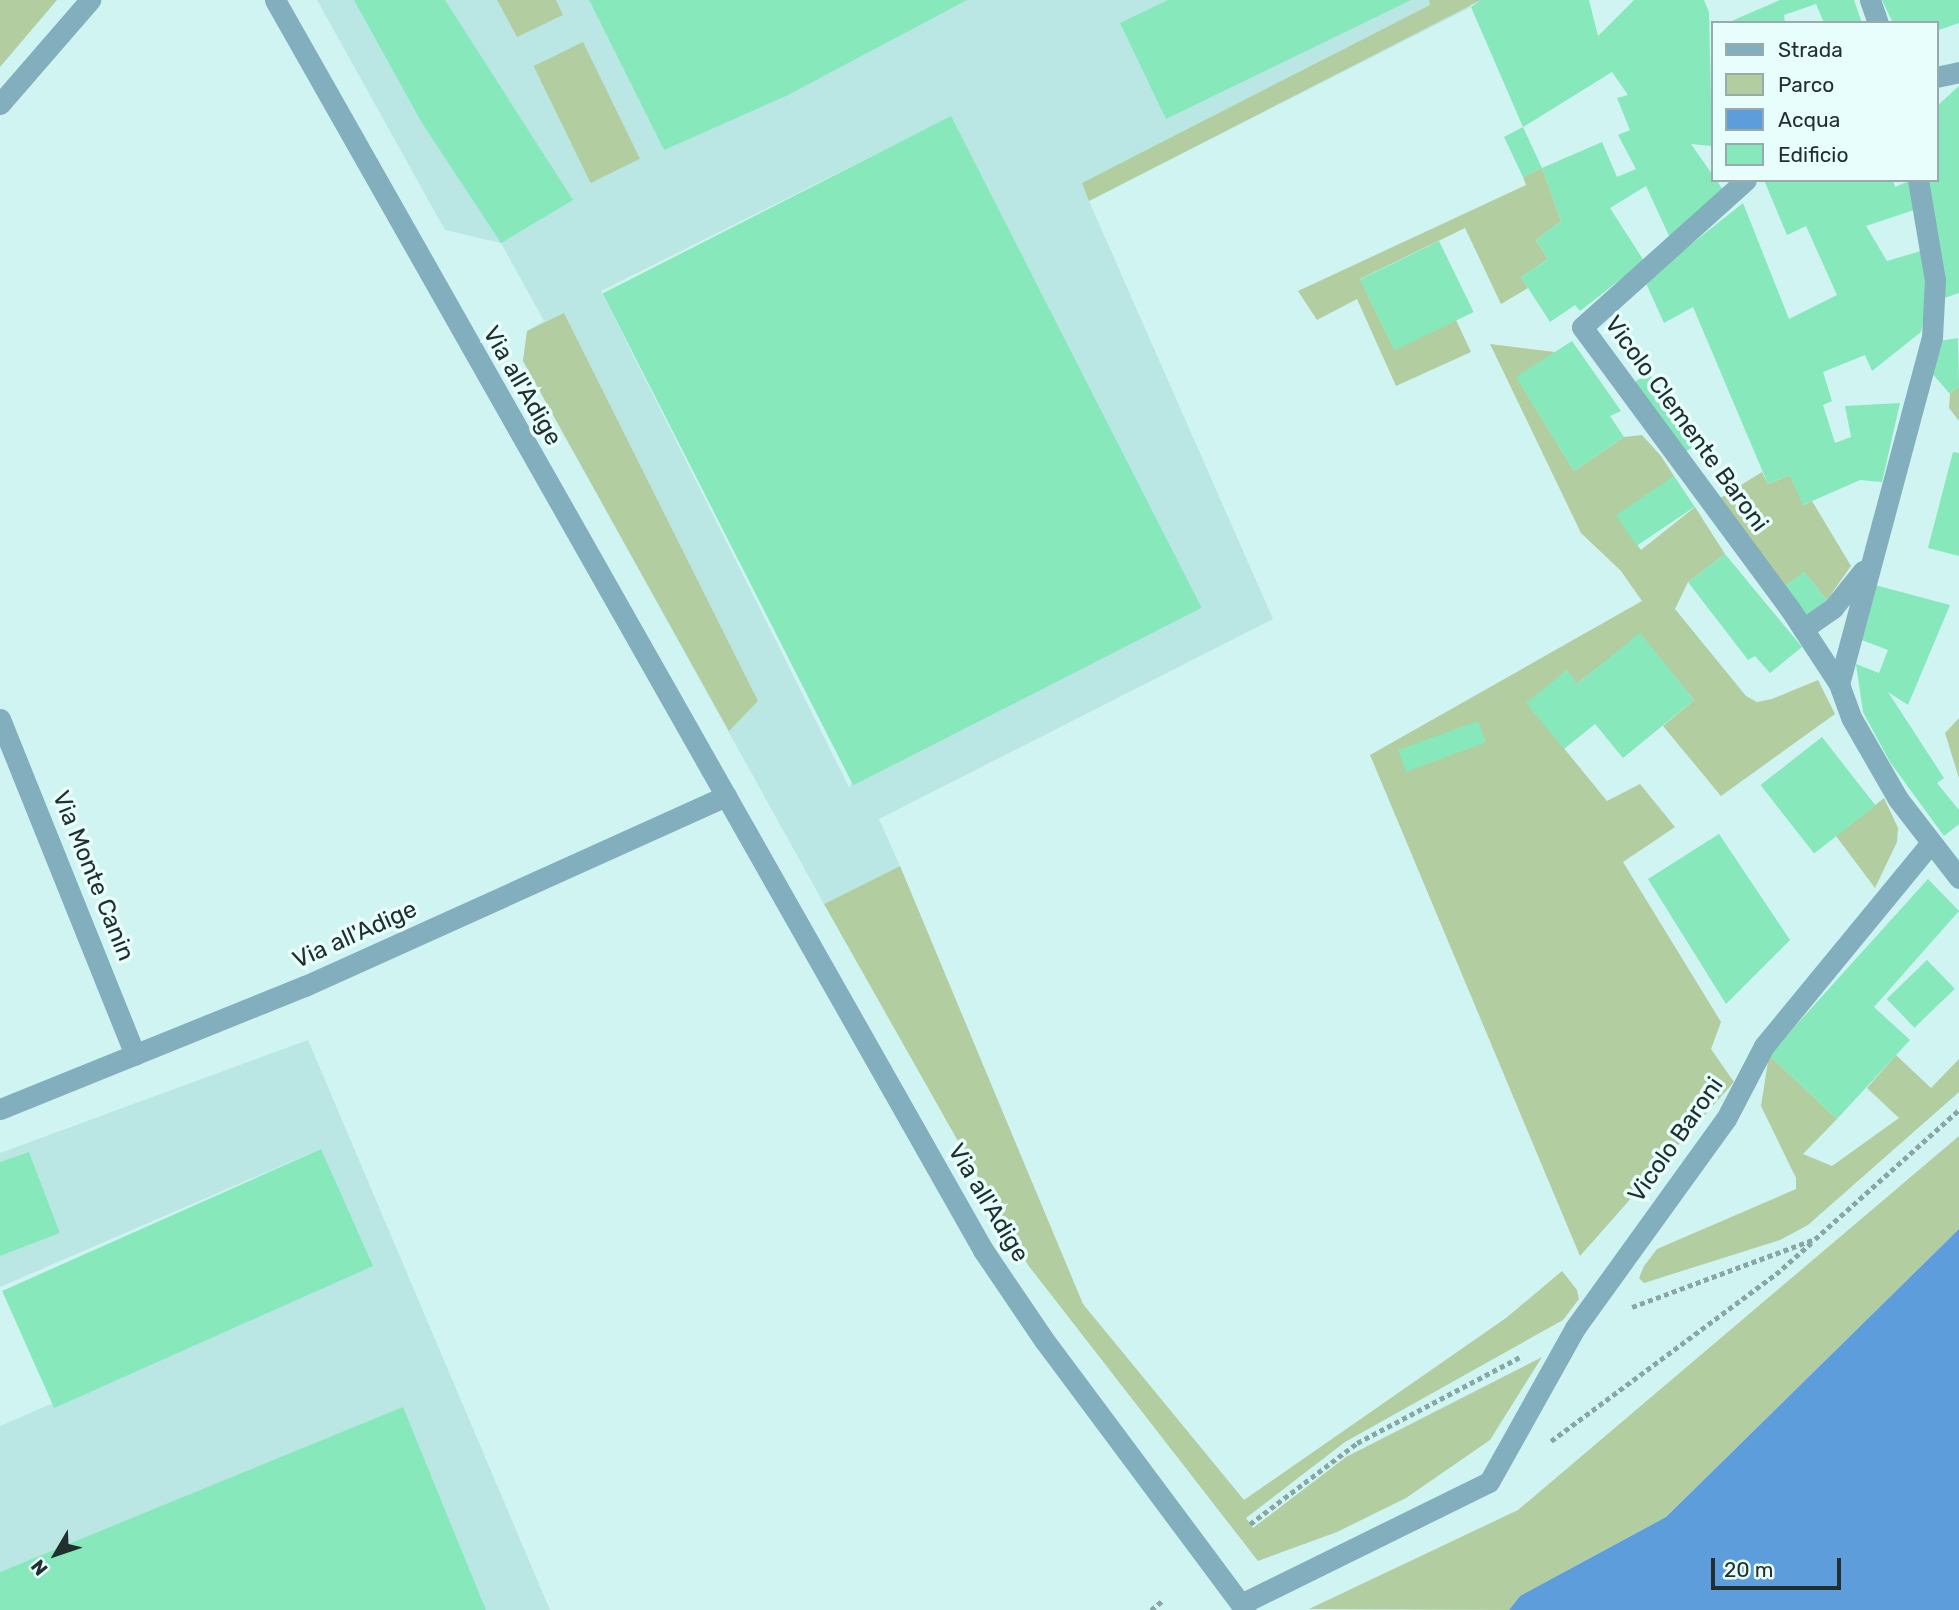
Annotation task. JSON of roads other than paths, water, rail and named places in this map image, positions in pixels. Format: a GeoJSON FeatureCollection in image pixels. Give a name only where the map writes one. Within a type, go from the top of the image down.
{"type":"FeatureCollection","features":[{"type":"Feature","properties":{"kind":"street"},"geometry":{"type":"LineString","coordinates":[[0,104],[90,0]]}},
{"type":"Feature","properties":{"kind":"street","name":"Via all'Adige"},"geometry":{"type":"LineString","coordinates":[[275,0],[983,1250],[1044,1340],[1243,1607]]}},
{"type":"Feature","properties":{"kind":"street"},"geometry":{"type":"LineString","coordinates":[[1870,0],[1877,21]]}},
{"type":"Feature","properties":{"kind":"street"},"geometry":{"type":"LineString","coordinates":[[1938,77],[1959,72]]}},
{"type":"Feature","properties":{"kind":"street","name":"Vicolo Clemente Baroni"},"geometry":{"type":"LineString","coordinates":[[1744,182],[1582,327],[1802,629],[1839,684],[1873,757],[1930,844],[1959,878]]}},
{"type":"Feature","properties":{"kind":"street"},"geometry":{"type":"LineString","coordinates":[[1839,684],[1869,560],[1924,371],[1937,302],[1918,182]]}},
{"type":"Feature","properties":{"kind":"street"},"geometry":{"type":"LineString","coordinates":[[1802,629],[1833,607],[1869,560]]}},
{"type":"Feature","properties":{"kind":"street","name":"Via Monte Canin"},"geometry":{"type":"LineString","coordinates":[[0,719],[135,1055]]}},
{"type":"Feature","properties":{"kind":"street","name":"Via all'Adige"},"geometry":{"type":"LineString","coordinates":[[0,1110],[305,986],[726,796]]}},
{"type":"Feature","properties":{"kind":"street","name":"Vicolo Baroni"},"geometry":{"type":"LineString","coordinates":[[1243,1607],[1489,1482],[1575,1328],[1726,1119],[1764,1046],[1930,844]]}},
{"type":"Feature","properties":{"kind":"water"},"geometry":{"type":"Polygon","coordinates":[[[1959,1229],[1959,1610],[1509,1610],[1520,1596],[1666,1517],[1959,1229]]]}}]}
